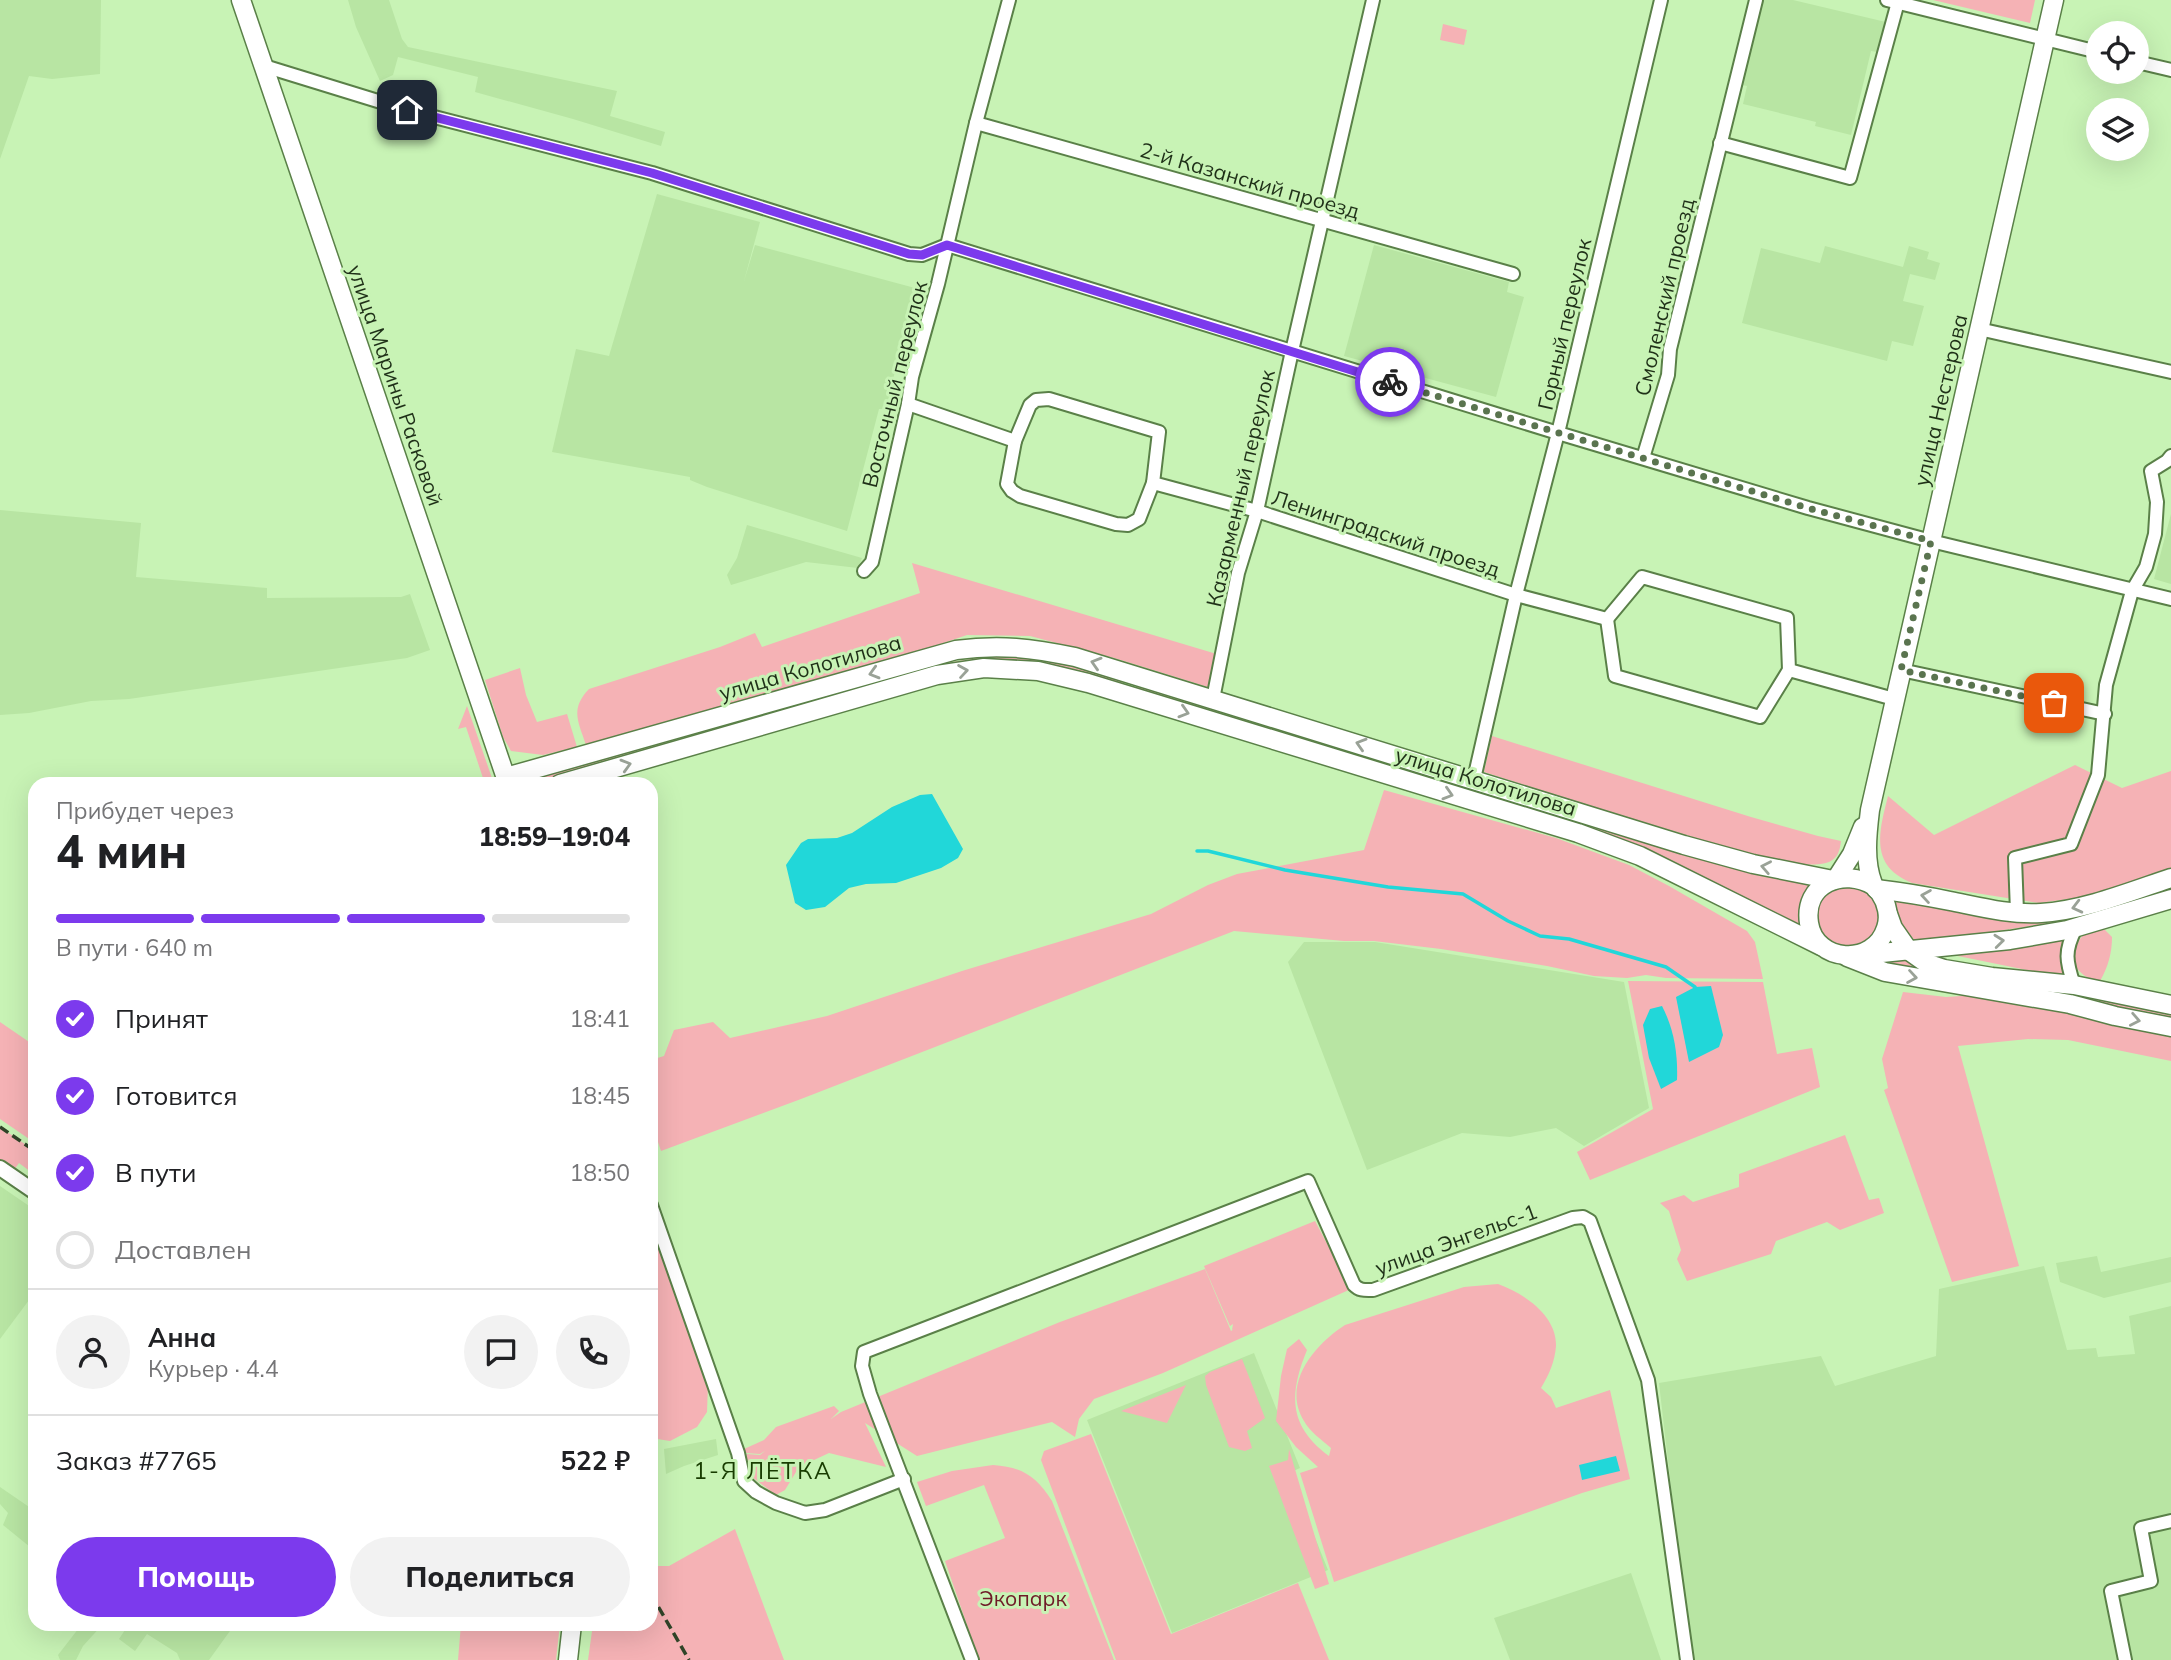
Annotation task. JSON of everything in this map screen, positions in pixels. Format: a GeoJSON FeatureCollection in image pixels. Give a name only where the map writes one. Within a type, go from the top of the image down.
{"type":"FeatureCollection","features":[{"type":"Feature","properties":{"kind":"main road","name":"улица Марины Расковой"},"geometry":{"type":"LineString","coordinates":[[241,0],[506,777]]}},
{"type":"Feature","properties":{"kind":"main road","name":"улица Нестерова"},"geometry":{"type":"LineString","coordinates":[[1875,887],[1867,854],[1870,810],[2054,0]]}},
{"type":"Feature","properties":{"kind":"main road","name":"улица Колотилова"},"geometry":{"type":"LineString","coordinates":[[521,777],[956,650],[986,646],[1032,648],[1075,657],[1753,864],[1835,879],[1854,877],[1875,887],[1982,908],[2040,913],[2066,910],[2171,878]]}},
{"type":"Feature","properties":{"kind":"main road","name":"улица Колотилова"},"geometry":{"type":"LineString","coordinates":[[585,777],[949,673],[984,668],[1038,671],[1125,694],[1590,838],[1640,856],[1833,954],[1853,956],[2010,940],[2076,928],[2171,899]]}},
{"type":"Feature","properties":{"kind":"main road"},"geometry":{"type":"LineString","coordinates":[[1125,694],[1130,674]]}},
{"type":"Feature","properties":{"kind":"main road","name":"улица Нестерова"},"geometry":{"type":"LineString","coordinates":[[1835,879],[1852,854],[1870,810]]}},
{"type":"Feature","properties":{"kind":"main road"},"geometry":{"type":"LineString","coordinates":[[1821,946],[1808,923],[1808,910],[1813,897],[1822,886],[1835,879]]}},
{"type":"Feature","properties":{"kind":"main road"},"geometry":{"type":"LineString","coordinates":[[1875,887],[1886,904],[1893,928],[1909,951],[1927,963],[1944,969],[1992,977],[2074,985],[2171,1005]]}},
{"type":"Feature","properties":{"kind":"main road"},"geometry":{"type":"LineString","coordinates":[[1853,956],[1871,950],[1880,940],[1886,928],[1888,914]]}},
{"type":"Feature","properties":{"kind":"main road"},"geometry":{"type":"LineString","coordinates":[[1853,956],[1885,972],[2033,997],[2171,1027]]}},
{"type":"Feature","properties":{"kind":"main road"},"geometry":{"type":"LineString","coordinates":[[568,1660],[571,1631]]}},
{"type":"Feature","properties":{"kind":"street","name":"Восточный переулок"},"geometry":{"type":"LineString","coordinates":[[864,571],[872,562],[912,377],[1009,0]]}},
{"type":"Feature","properties":{"kind":"street","name":"Казарменный переулок"},"geometry":{"type":"LineString","coordinates":[[1213,699],[1238,573],[1257,511],[1373,0]]}},
{"type":"Feature","properties":{"kind":"street","name":"Горный переулок"},"geometry":{"type":"LineString","coordinates":[[1474,779],[1661,0]]}},
{"type":"Feature","properties":{"kind":"street","name":"Смоленский проезд"},"geometry":{"type":"LineString","coordinates":[[1643,458],[1668,375],[1670,349],[1756,0]]}},
{"type":"Feature","properties":{"kind":"street"},"geometry":{"type":"LineString","coordinates":[[1720,143],[1850,177],[1893,1],[2086,49]]}},
{"type":"Feature","properties":{"kind":"street"},"geometry":{"type":"LineString","coordinates":[[2149,65],[2171,70]]}},
{"type":"Feature","properties":{"kind":"street"},"geometry":{"type":"LineString","coordinates":[[264,66],[407,110],[652,173],[909,254],[922,255],[947,245],[1808,508],[2107,583],[2132,592],[2171,599]]}},
{"type":"Feature","properties":{"kind":"street","name":"2-й Казанский проезд"},"geometry":{"type":"LineString","coordinates":[[976,123],[1513,274]]}},
{"type":"Feature","properties":{"kind":"street"},"geometry":{"type":"LineString","coordinates":[[1979,329],[2171,372]]}},
{"type":"Feature","properties":{"kind":"street"},"geometry":{"type":"LineString","coordinates":[[1049,399],[1159,432],[1153,483],[1139,519],[1128,525],[1116,524],[1020,496],[1012,491],[1007,484],[1015,441],[1025,414],[1036,400],[1049,399]]}},
{"type":"Feature","properties":{"kind":"street"},"geometry":{"type":"LineString","coordinates":[[908,404],[1015,441]]}},
{"type":"Feature","properties":{"kind":"street"},"geometry":{"type":"LineString","coordinates":[[2017,912],[2015,858],[2071,844],[2098,775],[2106,685],[2132,592],[2146,567],[2155,534],[2157,502],[2151,471],[2171,456]]}},
{"type":"Feature","properties":{"kind":"street","name":"Ленинградский проезд"},"geometry":{"type":"LineString","coordinates":[[1153,483],[1257,511],[1516,596],[1607,618]]}},
{"type":"Feature","properties":{"kind":"street"},"geometry":{"type":"LineString","coordinates":[[1642,577],[1787,618],[1789,670],[1760,717],[1615,676],[1607,618],[1642,577]]}},
{"type":"Feature","properties":{"kind":"street"},"geometry":{"type":"LineString","coordinates":[[1789,670],[1894,699]]}},
{"type":"Feature","properties":{"kind":"street"},"geometry":{"type":"LineString","coordinates":[[1901,670],[2105,714]]}},
{"type":"Feature","properties":{"kind":"street"},"geometry":{"type":"LineString","coordinates":[[2074,985],[2066,957],[2068,943],[2076,928]]}},
{"type":"Feature","properties":{"kind":"street"},"geometry":{"type":"LineString","coordinates":[[0,1168],[28,1187]]}},
{"type":"Feature","properties":{"kind":"street","name":"улица Энгельс-1"},"geometry":{"type":"LineString","coordinates":[[972,1660],[870,1394],[862,1366],[864,1352],[1308,1181],[1354,1285],[1365,1290],[1373,1290],[1573,1218],[1583,1217],[1590,1221],[1648,1380],[1687,1660]]}},
{"type":"Feature","properties":{"kind":"street"},"geometry":{"type":"LineString","coordinates":[[658,1225],[738,1453],[744,1481],[756,1492],[776,1503],[805,1513],[825,1510],[904,1479]]}},
{"type":"Feature","properties":{"kind":"street"},"geometry":{"type":"LineString","coordinates":[[2125,1660],[2110,1591],[2151,1581],[2141,1528],[2171,1521]]}},
{"type":"Feature","properties":{"kind":"shaded area"},"geometry":{"type":"Polygon","coordinates":[[[0,0],[101,0],[100,74],[52,79],[29,76],[0,159],[0,0]]]}},
{"type":"Feature","properties":{"kind":"shaded area"},"geometry":{"type":"Polygon","coordinates":[[[348,0],[389,0],[402,39],[408,47],[617,91],[610,116],[665,132],[661,146],[475,92],[478,77],[398,57],[393,75],[380,81],[356,27],[348,0]]]}},
{"type":"Feature","properties":{"kind":"shaded area"},"geometry":{"type":"Polygon","coordinates":[[[1761,0],[1793,0],[1890,23],[1883,53],[1871,51],[1851,135],[1815,126],[1816,122],[1743,104],[1747,86],[1742,85],[1761,0]]]}},
{"type":"Feature","properties":{"kind":"shaded area"},"geometry":{"type":"Polygon","coordinates":[[[657,194],[760,222],[744,281],[755,245],[915,288],[886,409],[879,409],[847,531],[707,487],[690,480],[690,477],[552,452],[576,349],[609,356],[657,194]]]}},
{"type":"Feature","properties":{"kind":"shaded area"},"geometry":{"type":"Polygon","coordinates":[[[1374,245],[1509,282],[1507,292],[1524,297],[1496,397],[1344,356],[1374,245]]]}},
{"type":"Feature","properties":{"kind":"shaded area"},"geometry":{"type":"Polygon","coordinates":[[[1825,246],[1903,267],[1909,246],[1929,252],[1927,259],[1940,263],[1935,280],[1910,274],[1903,301],[1924,306],[1913,346],[1892,341],[1887,361],[1742,323],[1761,248],[1820,263],[1825,246]]]}},
{"type":"Feature","properties":{"kind":"shaded area"},"geometry":{"type":"Polygon","coordinates":[[[0,510],[141,523],[136,577],[267,588],[267,598],[401,597],[410,594],[430,650],[407,658],[0,715],[0,510]]]}},
{"type":"Feature","properties":{"kind":"shaded area"},"geometry":{"type":"Polygon","coordinates":[[[2171,514],[2171,584],[2154,579],[2171,514]]]}},
{"type":"Feature","properties":{"kind":"shaded area"},"geometry":{"type":"Polygon","coordinates":[[[747,525],[862,558],[858,568],[806,562],[731,585],[727,575],[737,558],[747,525]]]}},
{"type":"Feature","properties":{"kind":"shaded area"},"geometry":{"type":"Polygon","coordinates":[[[1304,942],[1375,942],[1624,982],[1649,1108],[1584,1146],[1556,1128],[1510,1137],[1462,1133],[1367,1170],[1288,962],[1304,942]]]}},
{"type":"Feature","properties":{"kind":"shaded area"},"geometry":{"type":"Polygon","coordinates":[[[0,1186],[28,1205],[28,1301],[0,1339],[0,1186]]]}},
{"type":"Feature","properties":{"kind":"shaded area"},"geometry":{"type":"Polygon","coordinates":[[[2097,1256],[2101,1272],[2171,1257],[2171,1282],[2104,1298],[2060,1282],[2056,1263],[2097,1256]]]}},
{"type":"Feature","properties":{"kind":"shaded area"},"geometry":{"type":"Polygon","coordinates":[[[2044,1266],[2067,1350],[2096,1348],[2098,1357],[2135,1354],[2129,1316],[2171,1306],[2171,1660],[1691,1660],[1659,1383],[1821,1356],[1835,1386],[1936,1356],[1939,1289],[2044,1266]]]}},
{"type":"Feature","properties":{"kind":"shaded area"},"geometry":{"type":"Polygon","coordinates":[[[1254,1353],[1300,1468],[1289,1473],[1328,1570],[1172,1633],[1087,1420],[1254,1353]]]}},
{"type":"Feature","properties":{"kind":"shaded area"},"geometry":{"type":"Polygon","coordinates":[[[716,1439],[718,1455],[666,1474],[664,1449],[716,1439]]]}},
{"type":"Feature","properties":{"kind":"shaded area"},"geometry":{"type":"Polygon","coordinates":[[[0,1487],[28,1506],[28,1545],[3,1525],[8,1513],[0,1504],[0,1487]]]}},
{"type":"Feature","properties":{"kind":"shaded area"},"geometry":{"type":"Polygon","coordinates":[[[1631,1573],[1661,1660],[1510,1660],[1494,1618],[1631,1573]]]}},
{"type":"Feature","properties":{"kind":"shaded area"},"geometry":{"type":"Polygon","coordinates":[[[77,1631],[97,1631],[83,1646],[76,1660],[60,1660],[58,1655],[77,1631]]]}},
{"type":"Feature","properties":{"kind":"shaded area"},"geometry":{"type":"Polygon","coordinates":[[[124,1631],[230,1631],[209,1660],[180,1660],[177,1653],[147,1634],[135,1651],[119,1639],[124,1631]]]}},
{"type":"Feature","properties":{"kind":"green space"},"geometry":{"type":"Polygon","coordinates":[[[1933,0],[2035,0],[2030,23],[1933,0]]]}},
{"type":"Feature","properties":{"kind":"green space"},"geometry":{"type":"Polygon","coordinates":[[[1443,24],[1467,30],[1464,45],[1440,40],[1443,24]]]}},
{"type":"Feature","properties":{"kind":"green space"},"geometry":{"type":"Polygon","coordinates":[[[912,563],[1220,655],[1211,688],[1030,636],[967,635],[810,683],[586,745],[577,716],[579,703],[589,689],[755,633],[762,647],[920,593],[912,563]]]}},
{"type":"Feature","properties":{"kind":"green space"},"geometry":{"type":"Polygon","coordinates":[[[996,655],[1012,656],[1076,668],[1123,681],[1120,689],[1005,666],[566,777],[544,777],[557,771],[946,663],[996,655]]]}},
{"type":"Feature","properties":{"kind":"green space"},"geometry":{"type":"Polygon","coordinates":[[[520,668],[526,695],[537,722],[567,714],[577,747],[543,755],[511,751],[503,737],[485,680],[520,668]]]}},
{"type":"Feature","properties":{"kind":"green space"},"geometry":{"type":"Polygon","coordinates":[[[1138,684],[1811,881],[1802,905],[1803,929],[1723,891],[1135,693],[1138,684]]]}},
{"type":"Feature","properties":{"kind":"green space"},"geometry":{"type":"Polygon","coordinates":[[[467,706],[492,777],[483,777],[466,727],[458,729],[467,706]]]}},
{"type":"Feature","properties":{"kind":"green space"},"geometry":{"type":"Polygon","coordinates":[[[1492,736],[1751,817],[1841,841],[1839,851],[1829,862],[1814,865],[1774,860],[1484,772],[1492,736]]]}},
{"type":"Feature","properties":{"kind":"green space"},"geometry":{"type":"Polygon","coordinates":[[[2075,765],[2122,788],[2171,771],[2171,872],[2076,898],[2039,903],[1912,883],[1898,876],[1883,857],[1880,835],[1888,796],[1934,835],[2075,765]]]}},
{"type":"Feature","properties":{"kind":"green space"},"geometry":{"type":"Polygon","coordinates":[[[1384,790],[1556,838],[1629,865],[1747,931],[1755,942],[1763,979],[1594,976],[1441,949],[1374,941],[1344,941],[1234,931],[661,1151],[658,1142],[658,1058],[664,1056],[674,1030],[713,1022],[730,1038],[827,1016],[962,971],[1151,914],[1208,885],[1237,874],[1364,850],[1384,790]]]}},
{"type":"Feature","properties":{"kind":"green space"},"geometry":{"type":"Polygon","coordinates":[[[2171,885],[2171,893],[2071,920],[1917,943],[1901,924],[1887,893],[2018,918],[2171,885]]]}},
{"type":"Feature","properties":{"kind":"green space"},"geometry":{"type":"Polygon","coordinates":[[[1847,886],[1859,888],[1869,895],[1876,905],[1876,929],[1869,939],[1859,946],[1847,948],[1835,946],[1825,939],[1818,929],[1816,917],[1818,905],[1825,895],[1835,888],[1847,886]]]}},
{"type":"Feature","properties":{"kind":"green space"},"geometry":{"type":"Polygon","coordinates":[[[2097,926],[2112,937],[2109,960],[2100,981],[2083,975],[2072,961],[2080,940],[2086,932],[2097,926]]]}},
{"type":"Feature","properties":{"kind":"green space"},"geometry":{"type":"Polygon","coordinates":[[[2066,937],[2061,958],[2066,978],[1948,954],[2066,937]]]}},
{"type":"Feature","properties":{"kind":"green space"},"geometry":{"type":"Polygon","coordinates":[[[1913,957],[2171,1009],[2171,1019],[1871,962],[1913,957]]]}},
{"type":"Feature","properties":{"kind":"green space"},"geometry":{"type":"Polygon","coordinates":[[[1628,981],[1763,982],[1777,1054],[1812,1048],[1820,1087],[1590,1180],[1577,1152],[1653,1109],[1628,981]]]}},
{"type":"Feature","properties":{"kind":"green space"},"geometry":{"type":"Polygon","coordinates":[[[1903,992],[1946,997],[1977,995],[2171,1032],[2171,1061],[2068,1040],[2028,1039],[1958,1046],[2019,1266],[1952,1282],[1884,1090],[1888,1088],[1882,1059],[1903,992]]]}},
{"type":"Feature","properties":{"kind":"green space"},"geometry":{"type":"Polygon","coordinates":[[[0,1022],[28,1041],[28,1138],[0,1119],[0,1022]]]}},
{"type":"Feature","properties":{"kind":"green space"},"geometry":{"type":"Polygon","coordinates":[[[0,1127],[28,1146],[28,1170],[19,1163],[14,1170],[0,1160],[0,1127]]]}},
{"type":"Feature","properties":{"kind":"green space"},"geometry":{"type":"Polygon","coordinates":[[[1845,1135],[1869,1200],[1879,1198],[1884,1213],[1840,1230],[1827,1222],[1776,1241],[1771,1254],[1687,1281],[1677,1259],[1681,1250],[1669,1211],[1660,1203],[1684,1195],[1693,1202],[1739,1187],[1739,1174],[1845,1135]]]}},
{"type":"Feature","properties":{"kind":"green space"},"geometry":{"type":"Polygon","coordinates":[[[1315,1221],[1351,1289],[1163,1373],[1094,1399],[1079,1419],[1075,1437],[1052,1422],[917,1456],[865,1423],[886,1467],[829,1453],[799,1467],[785,1490],[776,1495],[752,1477],[746,1454],[760,1455],[765,1451],[760,1454],[746,1453],[744,1449],[764,1440],[776,1427],[834,1406],[839,1411],[831,1419],[841,1412],[1060,1322],[1205,1269],[1231,1331],[1234,1329],[1232,1330],[1233,1324],[1230,1326],[1204,1266],[1315,1221]]]}},
{"type":"Feature","properties":{"kind":"green space"},"geometry":{"type":"Polygon","coordinates":[[[658,1249],[663,1250],[708,1384],[707,1412],[697,1427],[670,1441],[658,1439],[658,1249]]]}},
{"type":"Feature","properties":{"kind":"green space"},"geometry":{"type":"Polygon","coordinates":[[[1498,1284],[1528,1299],[1551,1324],[1556,1346],[1551,1368],[1541,1388],[1551,1397],[1556,1408],[1610,1390],[1630,1479],[1582,1493],[1334,1582],[1300,1473],[1318,1467],[1296,1447],[1276,1421],[1287,1349],[1299,1339],[1307,1350],[1297,1381],[1295,1395],[1296,1408],[1306,1433],[1329,1456],[1331,1448],[1304,1421],[1296,1393],[1305,1366],[1323,1343],[1345,1325],[1464,1287],[1498,1284]]]}},
{"type":"Feature","properties":{"kind":"green space"},"geometry":{"type":"Polygon","coordinates":[[[1242,1359],[1265,1418],[1247,1431],[1252,1448],[1245,1451],[1229,1447],[1205,1376],[1242,1359]]]}},
{"type":"Feature","properties":{"kind":"green space"},"geometry":{"type":"Polygon","coordinates":[[[1186,1385],[1167,1423],[1121,1411],[1186,1385]]]}},
{"type":"Feature","properties":{"kind":"green space"},"geometry":{"type":"Polygon","coordinates":[[[1091,1434],[1171,1634],[1298,1583],[1329,1660],[1116,1660],[1041,1460],[1044,1451],[1091,1434]]]}},
{"type":"Feature","properties":{"kind":"green space"},"geometry":{"type":"Polygon","coordinates":[[[1289,1449],[1329,1584],[1315,1589],[1269,1466],[1288,1460],[1289,1449]]]}},
{"type":"Feature","properties":{"kind":"green space","name":"Экопарк"},"geometry":{"type":"Polygon","coordinates":[[[993,1465],[1027,1474],[1052,1501],[1114,1660],[979,1660],[945,1561],[1005,1538],[984,1485],[926,1506],[917,1482],[952,1471],[993,1465]]]}},
{"type":"Feature","properties":{"kind":"green space"},"geometry":{"type":"Polygon","coordinates":[[[735,1529],[784,1660],[588,1660],[592,1631],[658,1631],[658,1566],[669,1566],[735,1529]]]}},
{"type":"Feature","properties":{"kind":"green space"},"geometry":{"type":"Polygon","coordinates":[[[460,1631],[559,1631],[556,1660],[458,1660],[460,1631]]]}},
{"type":"Feature","properties":{"kind":"water"},"geometry":{"type":"Polygon","coordinates":[[[932,794],[963,849],[958,858],[941,868],[896,883],[866,884],[849,888],[825,907],[806,910],[795,903],[786,865],[801,843],[808,839],[837,838],[852,833],[892,807],[920,795],[932,794]]]}},
{"type":"Feature","properties":{"kind":"water"},"geometry":{"type":"Polygon","coordinates":[[[1711,986],[1723,1035],[1719,1047],[1689,1062],[1676,997],[1695,987],[1711,986]]]}},
{"type":"Feature","properties":{"kind":"water"},"geometry":{"type":"Polygon","coordinates":[[[1662,1006],[1676,1051],[1677,1080],[1661,1089],[1649,1058],[1643,1025],[1650,1009],[1662,1006]]]}},
{"type":"Feature","properties":{"kind":"water"},"geometry":{"type":"Polygon","coordinates":[[[1616,1456],[1620,1471],[1582,1480],[1579,1465],[1616,1456]]]}},
{"type":"Feature","properties":{"kind":"waterway"},"geometry":{"type":"LineString","coordinates":[[1197,851],[1208,851],[1285,870],[1388,887],[1463,894],[1508,921],[1540,936],[1569,939],[1666,967],[1695,987]]}},
{"type":"Feature","properties":{"kind":"railway"},"geometry":{"type":"LineString","coordinates":[[0,1127],[28,1146]]}},
{"type":"Feature","properties":{"kind":"railway"},"geometry":{"type":"LineString","coordinates":[[658,1606],[689,1660]]}},
{"type":"Feature","properties":{"kind":"way so far"},"geometry":{"type":"LineString","coordinates":[[1390,382],[1808,508],[1931,541],[1901,670],[2054,703]]}},
{"type":"Feature","properties":{"kind":"district","name":"1-Я ЛЁТКА"},"geometry":{"type":"Point","coordinates":[763,1470]}},
{"type":"Feature","properties":{"kind":"route"},"geometry":{"type":"LineString","coordinates":[[407,110],[652,173],[909,254],[922,255],[947,245],[1390,382]]}}]}
